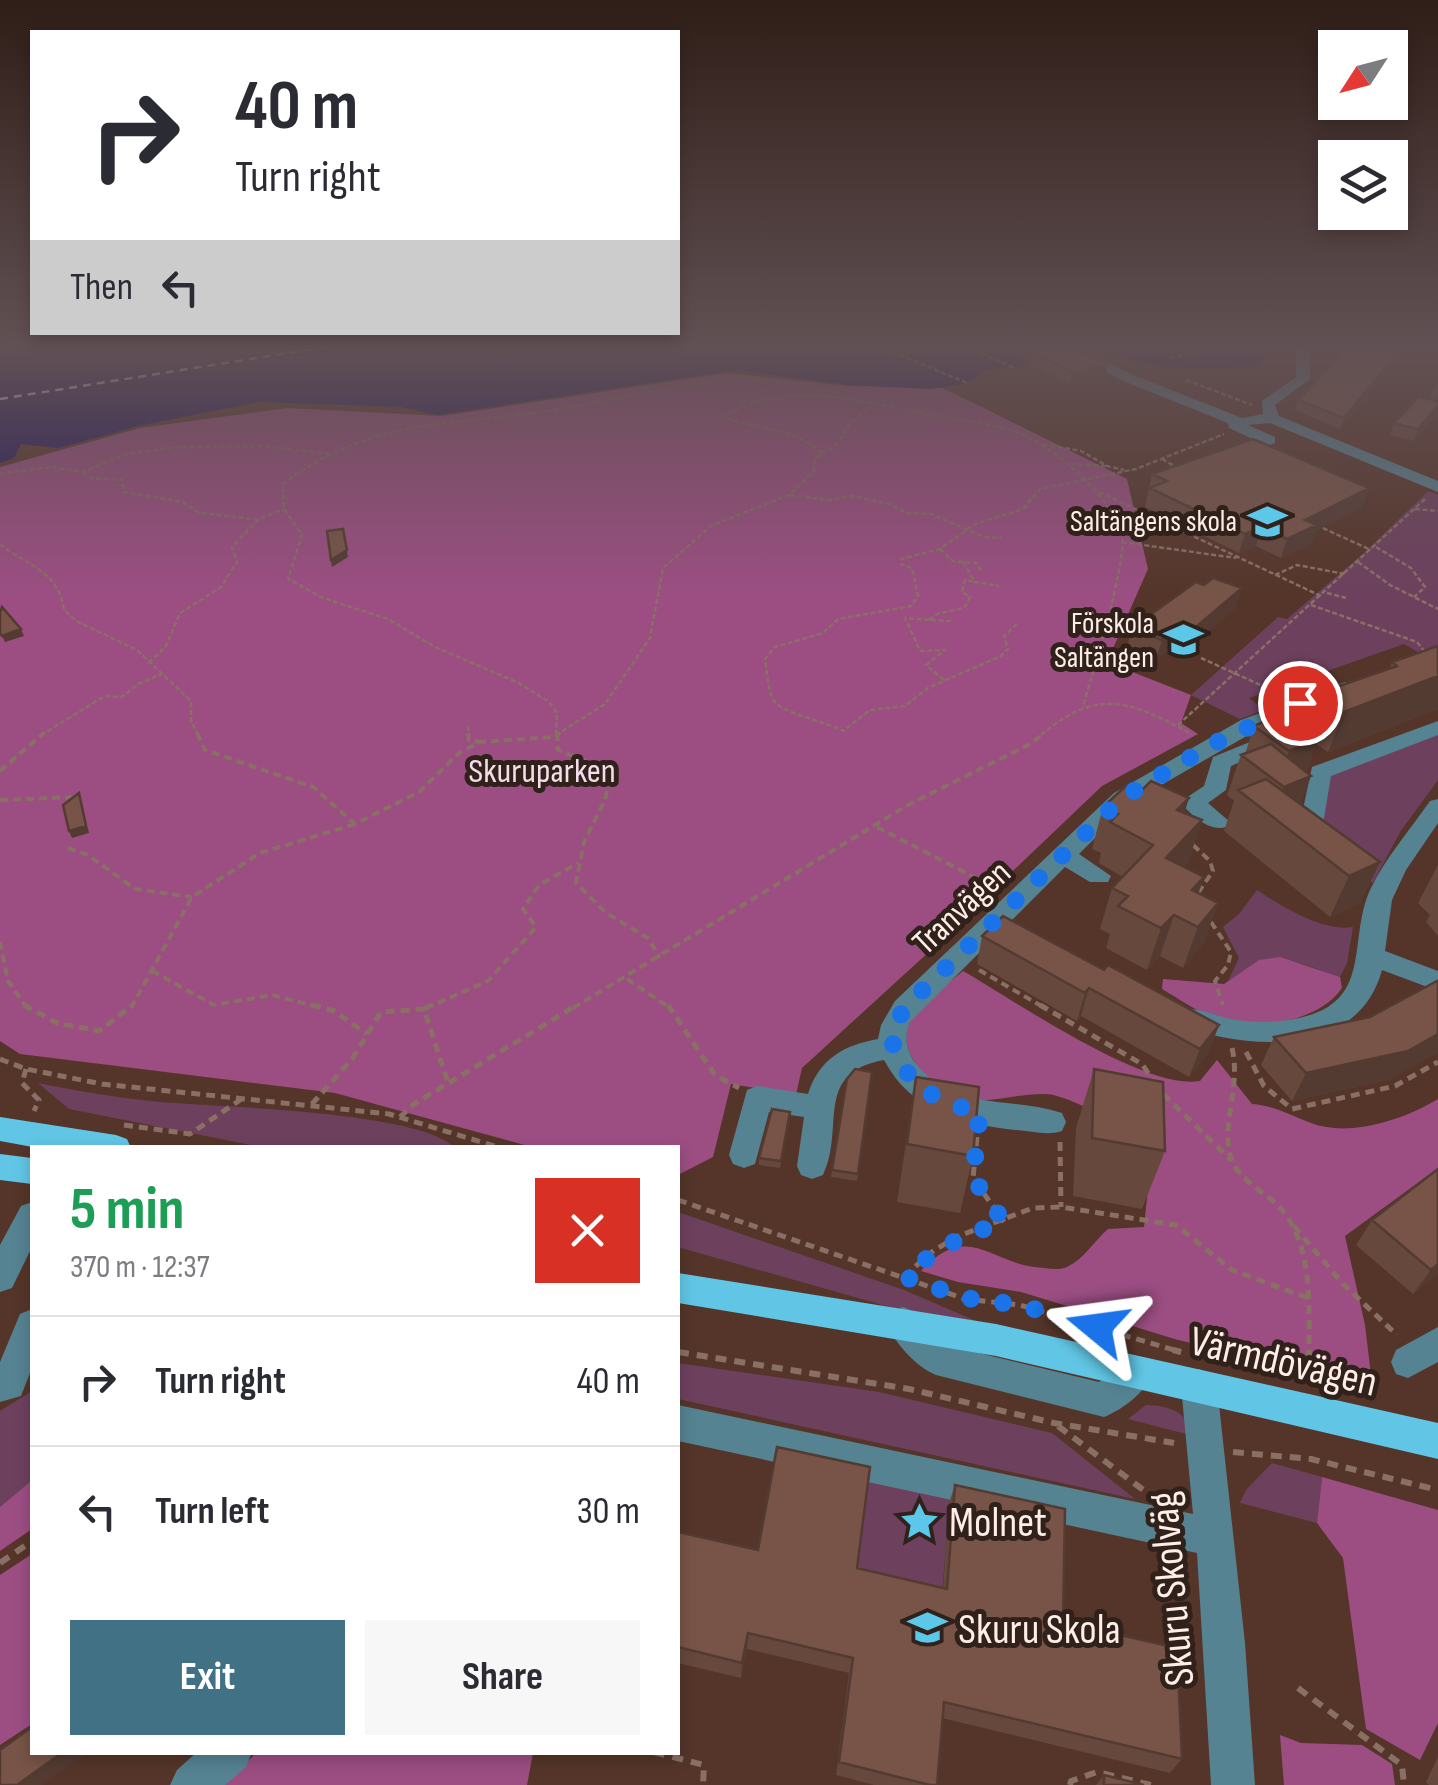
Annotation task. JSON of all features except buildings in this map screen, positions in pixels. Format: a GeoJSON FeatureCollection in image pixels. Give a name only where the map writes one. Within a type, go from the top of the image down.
{"type":"FeatureCollection","features":[{"type":"Feature","properties":{"kind":"main road"},"geometry":{"type":"LineString","coordinates":[[0,1129],[76,1145],[112,1135]]}},
{"type":"Feature","properties":{"kind":"main road"},"geometry":{"type":"LineString","coordinates":[[0,1167],[30,1171]]}},
{"type":"Feature","properties":{"kind":"main road"},"geometry":{"type":"LineString","coordinates":[[680,1270],[889,1321]]}},
{"type":"Feature","properties":{"kind":"main road"},"geometry":{"type":"LineString","coordinates":[[680,1288],[889,1321]]}},
{"type":"Feature","properties":{"kind":"main road","name":"Värmdövägen"},"geometry":{"type":"LineString","coordinates":[[1136,1372],[1199,1371],[1438,1441]]}},
{"type":"Feature","properties":{"kind":"street"},"geometry":{"type":"LineString","coordinates":[[1220,458],[1269,440],[1248,429]]}},
{"type":"Feature","properties":{"kind":"street"},"geometry":{"type":"LineString","coordinates":[[1311,429],[1436,489]]}},
{"type":"Feature","properties":{"kind":"street","name":"Tranvägen"},"geometry":{"type":"LineString","coordinates":[[893,1047],[891,1035],[904,1008],[958,957],[1015,915],[1064,856],[1122,798],[1249,725],[1361,683]]}},
{"type":"Feature","properties":{"kind":"street"},"geometry":{"type":"LineString","coordinates":[[1249,725],[1296,756],[1306,839],[1324,858]]}},
{"type":"Feature","properties":{"kind":"street"},"geometry":{"type":"LineString","coordinates":[[1218,822],[1192,802],[1215,790],[1222,762],[1296,756],[1438,726]]}},
{"type":"Feature","properties":{"kind":"street"},"geometry":{"type":"LineString","coordinates":[[1166,1006],[1234,1037],[1326,1022],[1363,986],[1382,892],[1438,806]]}},
{"type":"Feature","properties":{"kind":"street"},"geometry":{"type":"LineString","coordinates":[[1064,856],[1099,876]]}},
{"type":"Feature","properties":{"kind":"street"},"geometry":{"type":"LineString","coordinates":[[1354,877],[1382,892]]}},
{"type":"Feature","properties":{"kind":"street"},"geometry":{"type":"LineString","coordinates":[[1368,955],[1438,981]]}},
{"type":"Feature","properties":{"kind":"street"},"geometry":{"type":"LineString","coordinates":[[812,1166],[827,1076],[840,1061],[860,1051],[893,1047],[900,1064],[934,1096],[957,1108],[1051,1122]]}},
{"type":"Feature","properties":{"kind":"street"},"geometry":{"type":"LineString","coordinates":[[744,1154],[757,1098],[822,1108]]}},
{"type":"Feature","properties":{"kind":"street"},"geometry":{"type":"LineString","coordinates":[[3,1258],[30,1219]]}},
{"type":"Feature","properties":{"kind":"street"},"geometry":{"type":"LineString","coordinates":[[889,1321],[936,1358],[1104,1400],[1136,1372]]}},
{"type":"Feature","properties":{"kind":"street"},"geometry":{"type":"LineString","coordinates":[[0,1385],[9,1384],[30,1330]]}},
{"type":"Feature","properties":{"kind":"street"},"geometry":{"type":"LineString","coordinates":[[1408,1362],[1438,1343]]}},
{"type":"Feature","properties":{"kind":"street","name":"Skuru Skolväg"},"geometry":{"type":"LineString","coordinates":[[1199,1371],[1233,1785]]}},
{"type":"Feature","properties":{"kind":"street"},"geometry":{"type":"LineString","coordinates":[[680,1423],[1214,1538]]}},
{"type":"Feature","properties":{"kind":"street"},"geometry":{"type":"LineString","coordinates":[[192,1785],[227,1755]]}},
{"type":"Feature","properties":{"kind":"path"},"geometry":{"type":"LineString","coordinates":[[393,429],[360,438],[284,484],[284,509],[302,534],[288,579],[303,592],[386,618],[439,649],[485,665],[556,711],[559,720],[553,736],[558,750],[598,766],[610,777],[611,792],[592,821],[578,863],[576,883],[606,913],[648,938],[660,958]]}},
{"type":"Feature","properties":{"kind":"path"},"geometry":{"type":"LineString","coordinates":[[755,429],[794,435],[814,443],[822,454]]}},
{"type":"Feature","properties":{"kind":"path"},"geometry":{"type":"LineString","coordinates":[[468,726],[469,740],[480,742],[553,736],[604,704],[650,638],[664,568],[712,526],[789,495],[846,429]]}},
{"type":"Feature","properties":{"kind":"path"},"geometry":{"type":"LineString","coordinates":[[1002,429],[1038,443],[1081,451],[1106,466]]}},
{"type":"Feature","properties":{"kind":"path"},"geometry":{"type":"LineString","coordinates":[[1016,624],[1004,636],[1008,648],[1004,656],[935,682],[905,706],[881,704],[865,709],[843,732],[822,720],[784,710],[773,700],[765,658],[775,647],[823,633],[838,619],[911,606],[918,596],[915,576],[912,568],[900,564],[901,558],[940,550],[994,516],[1022,509],[1040,489],[1128,471],[1230,429]]}},
{"type":"Feature","properties":{"kind":"path"},"geometry":{"type":"LineString","coordinates":[[1038,443],[1086,479],[1124,537],[1116,588],[1083,707]]}},
{"type":"Feature","properties":{"kind":"path"},"geometry":{"type":"LineString","coordinates":[[84,472],[126,454],[179,447],[263,446],[330,454]]}},
{"type":"Feature","properties":{"kind":"path"},"geometry":{"type":"LineString","coordinates":[[1162,459],[1187,472]]}},
{"type":"Feature","properties":{"kind":"path"},"geometry":{"type":"LineString","coordinates":[[1067,464],[1128,471]]}},
{"type":"Feature","properties":{"kind":"path"},"geometry":{"type":"LineString","coordinates":[[0,474],[52,467],[84,472],[91,478],[122,480],[124,492],[183,502],[199,513],[259,519]]}},
{"type":"Feature","properties":{"kind":"path"},"geometry":{"type":"LineString","coordinates":[[400,1117],[550,1019],[627,978],[908,805],[1032,742],[1083,707],[1112,702],[1142,708],[1178,725],[1436,489]]}},
{"type":"Feature","properties":{"kind":"path"},"geometry":{"type":"LineString","coordinates":[[1096,491],[1275,575],[1323,594],[1346,598]]}},
{"type":"Feature","properties":{"kind":"path"},"geometry":{"type":"LineString","coordinates":[[789,495],[829,500],[852,496],[908,513],[932,514],[967,530],[1002,538]]}},
{"type":"Feature","properties":{"kind":"path"},"geometry":{"type":"LineString","coordinates":[[149,663],[166,646],[180,613],[221,588],[237,562],[232,547],[259,519],[284,509]]}},
{"type":"Feature","properties":{"kind":"path"},"geometry":{"type":"LineString","coordinates":[[1414,509],[1438,511]]}},
{"type":"Feature","properties":{"kind":"path"},"geometry":{"type":"LineString","coordinates":[[1303,520],[1404,563],[1423,580],[1425,587],[1414,597]]}},
{"type":"Feature","properties":{"kind":"path"},"geometry":{"type":"LineString","coordinates":[[1122,542],[1241,558]]}},
{"type":"Feature","properties":{"kind":"path"},"geometry":{"type":"LineString","coordinates":[[0,544],[24,563],[45,570],[62,592],[64,610],[76,622],[137,650],[191,701],[191,721],[206,750],[254,770],[310,785],[335,814],[355,824]]}},
{"type":"Feature","properties":{"kind":"path"},"geometry":{"type":"LineString","coordinates":[[940,550],[953,561],[976,563],[982,573]]}},
{"type":"Feature","properties":{"kind":"path"},"geometry":{"type":"LineString","coordinates":[[964,562],[975,582]]}},
{"type":"Feature","properties":{"kind":"path"},"geometry":{"type":"LineString","coordinates":[[1358,562],[1438,609]]}},
{"type":"Feature","properties":{"kind":"path"},"geometry":{"type":"LineString","coordinates":[[1275,575],[1297,565],[1345,574]]}},
{"type":"Feature","properties":{"kind":"path"},"geometry":{"type":"LineString","coordinates":[[928,620],[964,608],[970,597],[962,592],[965,580],[999,586]]}},
{"type":"Feature","properties":{"kind":"path"},"geometry":{"type":"LineString","coordinates":[[1311,605],[1417,642],[1434,658]]}},
{"type":"Feature","properties":{"kind":"path"},"geometry":{"type":"LineString","coordinates":[[944,680],[926,664],[945,650],[920,650],[905,618],[951,621]]}},
{"type":"Feature","properties":{"kind":"path"},"geometry":{"type":"LineString","coordinates":[[1201,658],[1300,703]]}},
{"type":"Feature","properties":{"kind":"path"},"geometry":{"type":"LineString","coordinates":[[0,771],[48,729],[90,708],[104,696],[122,698],[138,684],[162,674]]}},
{"type":"Feature","properties":{"kind":"path"},"geometry":{"type":"LineString","coordinates":[[0,942],[8,980],[27,1012],[54,1024],[98,1031],[128,1012],[192,897],[260,853],[355,824],[419,792],[459,754],[480,742]]}},
{"type":"Feature","properties":{"kind":"path"},"geometry":{"type":"LineString","coordinates":[[0,800],[22,802],[78,796]]}},
{"type":"Feature","properties":{"kind":"path"},"geometry":{"type":"LineString","coordinates":[[877,827],[1015,915]]}},
{"type":"Feature","properties":{"kind":"path"},"geometry":{"type":"LineString","coordinates":[[1189,842],[1210,861],[1213,871],[1194,897]]}},
{"type":"Feature","properties":{"kind":"path"},"geometry":{"type":"LineString","coordinates":[[68,848],[88,856],[135,890],[192,897]]}},
{"type":"Feature","properties":{"kind":"path"},"geometry":{"type":"LineString","coordinates":[[312,1104],[352,1060],[381,1012],[424,1009],[488,980],[536,927],[523,909],[540,885],[578,863]]}},
{"type":"Feature","properties":{"kind":"path"},"geometry":{"type":"LineString","coordinates":[[1205,912],[1230,952],[1228,965],[1216,980],[1238,1064],[1238,1098],[1228,1138],[1232,1160]]}},
{"type":"Feature","properties":{"kind":"path"},"geometry":{"type":"LineString","coordinates":[[958,957],[1142,1064],[1165,1097],[1232,1160],[1374,1314]]}},
{"type":"Feature","properties":{"kind":"path"},"geometry":{"type":"LineString","coordinates":[[152,972],[214,1004],[272,995],[334,1011],[367,1034]]}},
{"type":"Feature","properties":{"kind":"path"},"geometry":{"type":"LineString","coordinates":[[627,978],[667,1004],[714,1075],[757,1098]]}},
{"type":"Feature","properties":{"kind":"path"},"geometry":{"type":"LineString","coordinates":[[424,1009],[448,1083]]}},
{"type":"Feature","properties":{"kind":"path"},"geometry":{"type":"LineString","coordinates":[[1234,1037],[1264,1086],[1292,1109],[1395,1086],[1438,1062]]}},
{"type":"Feature","properties":{"kind":"path"},"geometry":{"type":"LineString","coordinates":[[0,1059],[26,1069],[102,1084],[246,1096],[400,1117],[480,1145]]}},
{"type":"Feature","properties":{"kind":"path"},"geometry":{"type":"LineString","coordinates":[[26,1069],[22,1083],[39,1100],[33,1112],[50,1114]]}},
{"type":"Feature","properties":{"kind":"path"},"geometry":{"type":"LineString","coordinates":[[112,1135],[190,1134],[246,1096]]}},
{"type":"Feature","properties":{"kind":"path"},"geometry":{"type":"LineString","coordinates":[[980,1111],[973,1178],[1004,1222]]}},
{"type":"Feature","properties":{"kind":"path"},"geometry":{"type":"LineString","coordinates":[[1051,1122],[1060,1137],[1061,1207]]}},
{"type":"Feature","properties":{"kind":"path"},"geometry":{"type":"LineString","coordinates":[[680,1201],[965,1298],[1020,1305],[1199,1371]]}},
{"type":"Feature","properties":{"kind":"path"},"geometry":{"type":"LineString","coordinates":[[905,1277],[928,1255],[956,1238],[1033,1208],[1061,1207],[1176,1225],[1232,1270],[1308,1298]]}},
{"type":"Feature","properties":{"kind":"path"},"geometry":{"type":"LineString","coordinates":[[1290,1221],[1308,1298],[1309,1382]]}},
{"type":"Feature","properties":{"kind":"path"},"geometry":{"type":"LineString","coordinates":[[1290,1378],[1322,1385]]}},
{"type":"Feature","properties":{"kind":"path"},"geometry":{"type":"LineString","coordinates":[[1054,1423],[1161,1503]]}},
{"type":"Feature","properties":{"kind":"path"},"geometry":{"type":"LineString","coordinates":[[0,1563],[30,1543]]}},
{"type":"Feature","properties":{"kind":"path"},"geometry":{"type":"LineString","coordinates":[[1298,1688],[1402,1765],[1404,1785]]}},
{"type":"Feature","properties":{"kind":"path"},"geometry":{"type":"LineString","coordinates":[[666,1755],[704,1765],[702,1785]]}},
{"type":"Feature","properties":{"kind":"path"},"geometry":{"type":"LineString","coordinates":[[1070,1785],[1097,1772],[1151,1785]]}},
{"type":"Feature","properties":{"kind":"shaded area"},"geometry":{"type":"Polygon","coordinates":[[[0,429],[126,429],[59,448],[21,444],[14,458],[0,463],[0,429]]]}},
{"type":"Feature","properties":{"kind":"shaded area"},"geometry":{"type":"Polygon","coordinates":[[[1428,491],[1438,495],[1438,647],[1418,652],[1404,644],[1313,676],[1303,670],[1278,678],[1286,685],[1249,698],[1264,710],[1240,719],[1191,695],[1278,617],[1287,619],[1365,552],[1428,491]]]}},
{"type":"Feature","properties":{"kind":"shaded area"},"geometry":{"type":"Polygon","coordinates":[[[1438,732],[1438,780],[1400,832],[1373,883],[1320,848],[1326,775],[1438,732]]]}},
{"type":"Feature","properties":{"kind":"shaded area"},"geometry":{"type":"Polygon","coordinates":[[[1257,890],[1316,922],[1353,927],[1347,963],[1340,977],[1294,961],[1272,960],[1228,981],[1239,958],[1223,927],[1257,890]]]}},
{"type":"Feature","properties":{"kind":"shaded area"},"geometry":{"type":"Polygon","coordinates":[[[38,1083],[144,1100],[360,1118],[400,1125],[450,1145],[251,1145],[69,1109],[38,1083]]]}},
{"type":"Feature","properties":{"kind":"shaded area"},"geometry":{"type":"Polygon","coordinates":[[[680,1213],[904,1290],[976,1321],[893,1308],[680,1248],[680,1213]]]}},
{"type":"Feature","properties":{"kind":"shaded area"},"geometry":{"type":"Polygon","coordinates":[[[680,1363],[879,1392],[1052,1433],[1135,1499],[680,1399],[680,1363]]]}},
{"type":"Feature","properties":{"kind":"shaded area"},"geometry":{"type":"Polygon","coordinates":[[[30,1392],[30,1482],[0,1507],[0,1411],[30,1392]]]}},
{"type":"Feature","properties":{"kind":"shaded area"},"geometry":{"type":"Polygon","coordinates":[[[1146,1405],[1176,1411],[1187,1421],[1194,1436],[1128,1419],[1146,1405]]]}},
{"type":"Feature","properties":{"kind":"shaded area"},"geometry":{"type":"Polygon","coordinates":[[[1272,1463],[1322,1477],[1317,1523],[1240,1503],[1246,1490],[1272,1463]]]}},
{"type":"Feature","properties":{"kind":"shaded area"},"geometry":{"type":"Polygon","coordinates":[[[868,1478],[950,1499],[941,1605],[854,1585],[868,1478]]]}},
{"type":"Feature","properties":{"kind":"green space","name":"Skuruparken"},"geometry":{"type":"Polygon","coordinates":[[[135,429],[1027,429],[1127,479],[1148,569],[1107,662],[1191,695],[1181,723],[1198,734],[1102,786],[994,889],[978,882],[952,909],[967,917],[802,1068],[796,1095],[731,1084],[713,1157],[680,1174],[680,1145],[525,1145],[335,1093],[20,1054],[0,1041],[0,467],[135,429]]]}},
{"type":"Feature","properties":{"kind":"green space"},"geometry":{"type":"Polygon","coordinates":[[[1280,957],[1340,977],[1342,988],[1318,1009],[1267,1024],[1233,1023],[1211,1016],[1162,989],[1163,979],[1224,984],[1259,960],[1280,957]]]}},
{"type":"Feature","properties":{"kind":"green space"},"geometry":{"type":"Polygon","coordinates":[[[963,971],[1080,1041],[1147,1072],[1176,1080],[1200,1081],[1217,1060],[1252,1104],[1311,1123],[1343,1128],[1377,1124],[1438,1099],[1438,1168],[1345,1236],[1365,1325],[1372,1383],[1178,1340],[1021,1292],[958,1282],[921,1271],[953,1248],[967,1247],[1025,1265],[1062,1269],[1079,1259],[1108,1229],[1144,1227],[1153,1140],[1056,1096],[963,1099],[923,1073],[906,1041],[908,1027],[923,1004],[963,971]]]}},
{"type":"Feature","properties":{"kind":"green space"},"geometry":{"type":"Polygon","coordinates":[[[1322,1477],[1438,1510],[1438,1723],[1420,1760],[1366,1729],[1343,1558],[1317,1523],[1322,1477]]]}},
{"type":"Feature","properties":{"kind":"green space"},"geometry":{"type":"Polygon","coordinates":[[[30,1482],[30,1530],[0,1551],[0,1507],[30,1482]]]}},
{"type":"Feature","properties":{"kind":"green space"},"geometry":{"type":"Polygon","coordinates":[[[30,1555],[30,1725],[0,1745],[0,1575],[30,1555]]]}},
{"type":"Feature","properties":{"kind":"green space"},"geometry":{"type":"Polygon","coordinates":[[[1280,1735],[1301,1743],[1362,1745],[1392,1764],[1395,1785],[1284,1785],[1280,1735]]]}},
{"type":"Feature","properties":{"kind":"green space"},"geometry":{"type":"Polygon","coordinates":[[[254,1755],[533,1755],[527,1785],[224,1785],[254,1755]]]}},
{"type":"Feature","properties":{"kind":"place","name":"Saltängens skola"},"geometry":{"type":"Point","coordinates":[1267,521]}},
{"type":"Feature","properties":{"kind":"place","name":"Förskola Saltängen"},"geometry":{"type":"Point","coordinates":[1184,640]}},
{"type":"Feature","properties":{"kind":"place","name":"Molnet"},"geometry":{"type":"Point","coordinates":[919,1521]}},
{"type":"Feature","properties":{"kind":"place","name":"Skuru Skola"},"geometry":{"type":"Point","coordinates":[928,1628]}},
{"type":"Feature","properties":{"kind":"route"},"geometry":{"type":"LineString","coordinates":[[1097,1327],[1020,1305],[965,1298],[905,1277],[928,1255],[956,1238],[1004,1222],[973,1178],[980,1111],[957,1108],[914,1080],[900,1064],[891,1035],[904,1008],[1122,798],[1213,744],[1300,703]]}}]}
